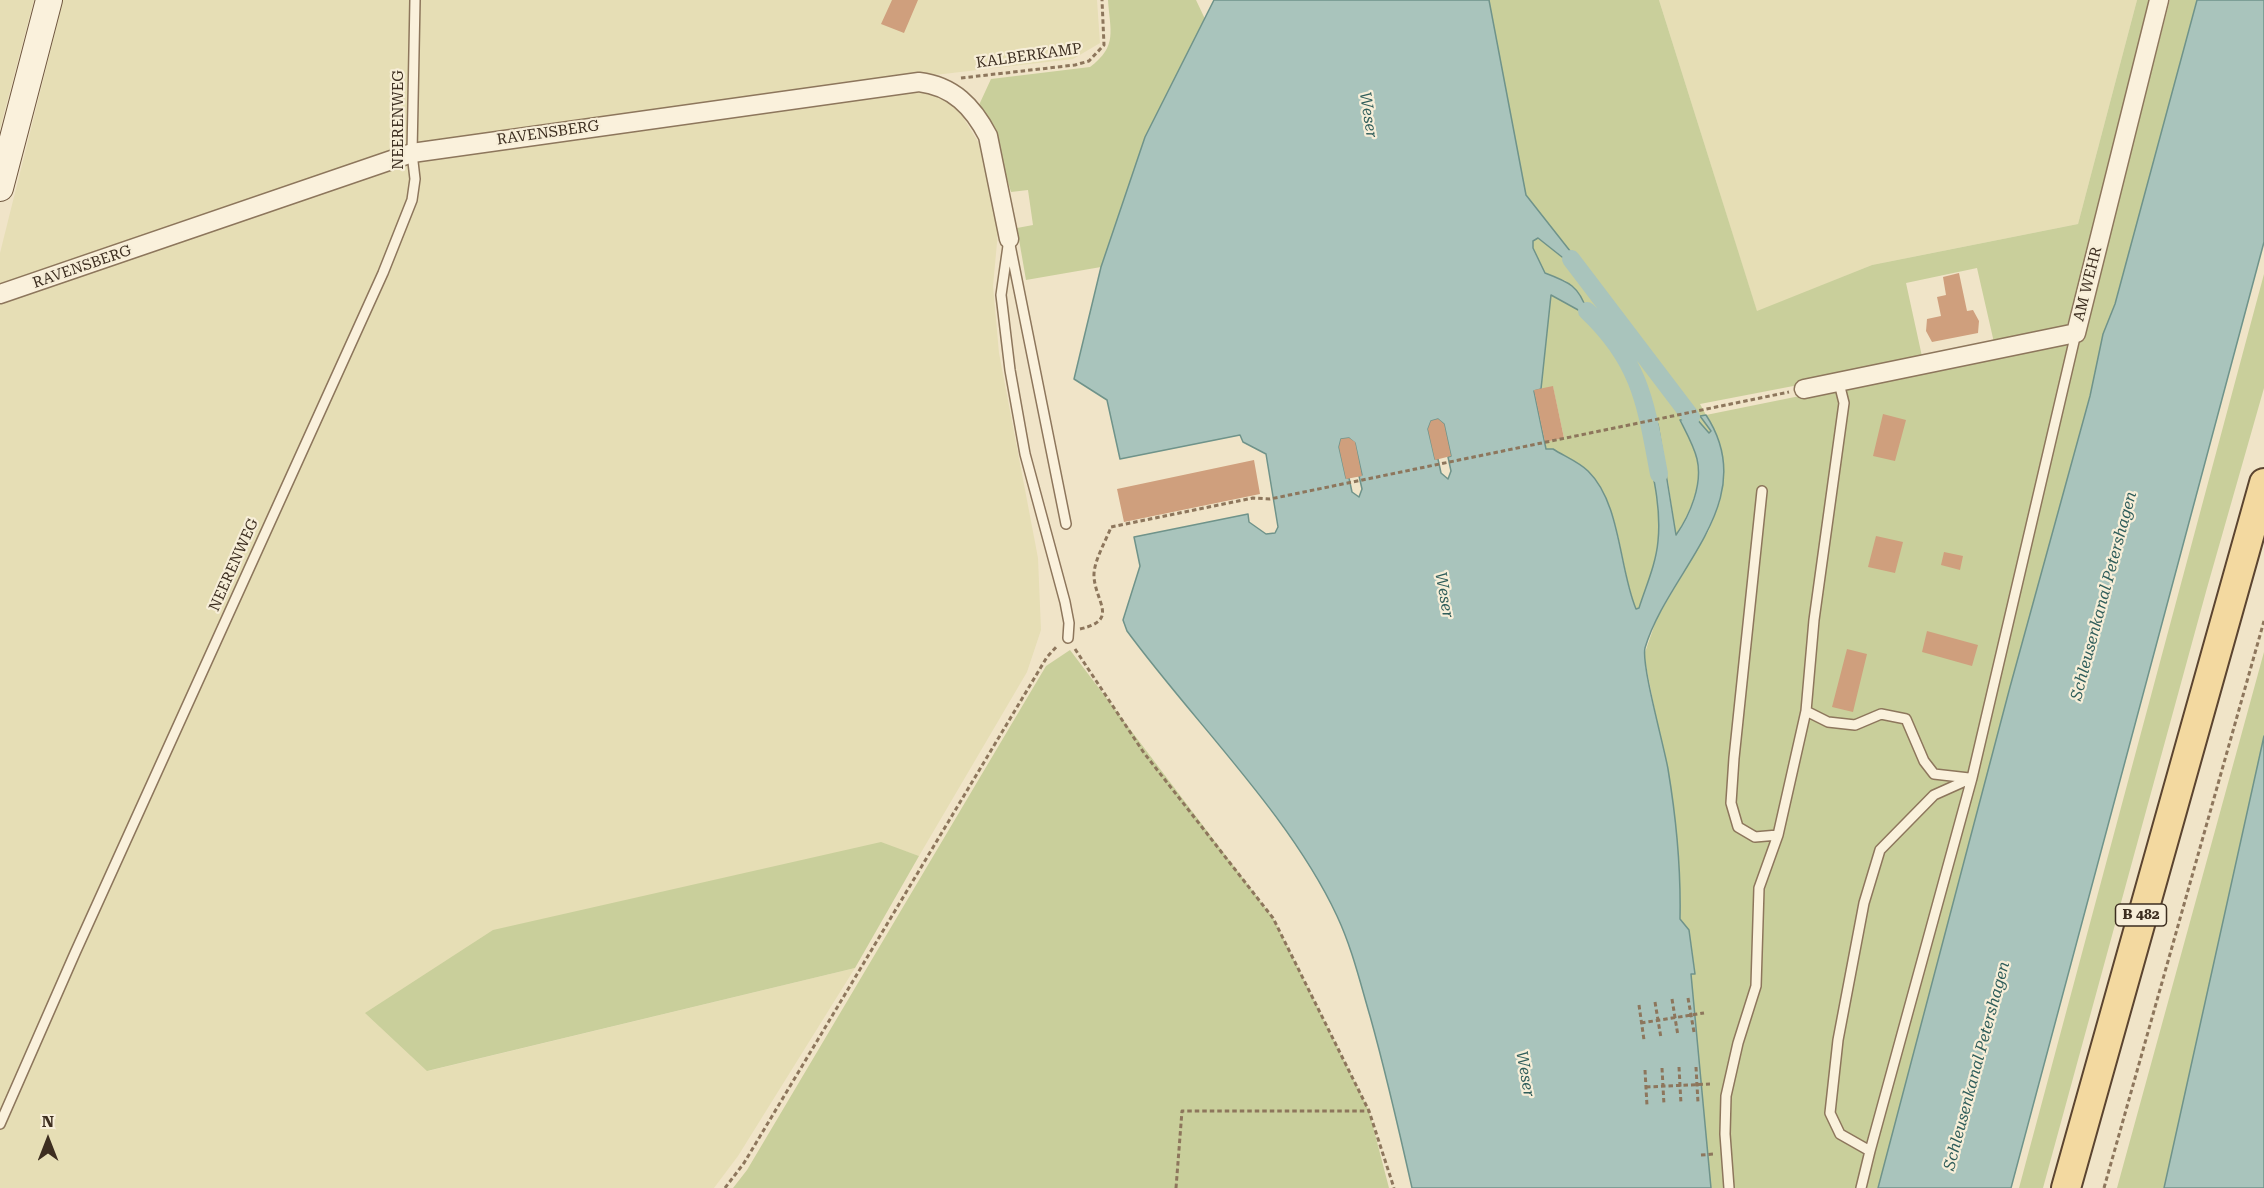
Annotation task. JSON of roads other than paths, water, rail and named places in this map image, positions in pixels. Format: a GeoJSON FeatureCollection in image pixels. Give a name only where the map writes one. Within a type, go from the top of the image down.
{"type":"FeatureCollection","features":[{"type":"Feature","properties":{"kind":"main road","name":"B 482"},"geometry":{"type":"LineString","coordinates":[[2066,1188],[2264,483]]}},
{"type":"Feature","properties":{"kind":"street"},"geometry":{"type":"LineString","coordinates":[[0,188],[49,0]]}},
{"type":"Feature","properties":{"kind":"street","name":"AM WEHR"},"geometry":{"type":"LineString","coordinates":[[1804,389],[2076,333],[2159,0]]}},
{"type":"Feature","properties":{"kind":"street","name":"RAVENSBERG"},"geometry":{"type":"LineString","coordinates":[[0,294],[412,153],[919,82],[946,89],[969,106],[988,136],[1009,239]]}},
{"type":"Feature","properties":{"kind":"lane","name":"NEERENWEG"},"geometry":{"type":"LineString","coordinates":[[0,1124],[383,273],[412,200],[415,179],[412,153],[415,0]]}},
{"type":"Feature","properties":{"kind":"lane"},"geometry":{"type":"LineString","coordinates":[[1009,239],[1066,524]]}},
{"type":"Feature","properties":{"kind":"lane"},"geometry":{"type":"LineString","coordinates":[[1009,239],[1001,295],[1010,370],[1025,454],[1065,602],[1069,623],[1068,638]]}},
{"type":"Feature","properties":{"kind":"lane"},"geometry":{"type":"LineString","coordinates":[[1861,1188],[1972,778],[2076,333]]}},
{"type":"Feature","properties":{"kind":"lane"},"geometry":{"type":"LineString","coordinates":[[1729,1188],[1725,1134],[1726,1096],[1738,1042],[1756,986],[1759,888],[1778,835],[1806,711],[1814,620],[1844,403],[1839,383]]}},
{"type":"Feature","properties":{"kind":"lane"},"geometry":{"type":"LineString","coordinates":[[1762,491],[1731,803],[1738,827],[1755,837],[1778,835]]}},
{"type":"Feature","properties":{"kind":"lane"},"geometry":{"type":"LineString","coordinates":[[1806,711],[1828,722],[1855,725],[1881,714],[1906,718],[1924,761],[1934,774],[1972,778]]}},
{"type":"Feature","properties":{"kind":"lane"},"geometry":{"type":"LineString","coordinates":[[1870,1151],[1840,1134],[1830,1113],[1838,1040],[1864,903],[1880,850],[1934,795],[1972,778]]}},
{"type":"Feature","properties":{"kind":"water","name":"Weser"},"geometry":{"type":"Polygon","coordinates":[[[1214,0],[1489,0],[1526,195],[1574,256],[1567,261],[1538,238],[1533,241],[1533,248],[1545,273],[1561,279],[1577,290],[1587,311],[1580,311],[1551,295],[1541,389],[1534,391],[1546,449],[1553,449],[1580,465],[1599,484],[1613,518],[1630,593],[1636,609],[1639,608],[1653,567],[1659,527],[1655,484],[1643,427],[1654,475],[1665,473],[1658,424],[1676,535],[1694,499],[1698,479],[1696,454],[1680,420],[1695,417],[1709,433],[1711,431],[1700,416],[1706,415],[1721,447],[1724,477],[1718,506],[1706,535],[1657,619],[1645,648],[1649,687],[1668,769],[1673,806],[1679,863],[1680,919],[1689,930],[1695,974],[1691,974],[1711,1188],[1412,1188],[1370,1016],[1337,916],[1294,842],[1239,769],[1153,665],[1127,631],[1123,620],[1140,566],[1134,537],[1248,514],[1249,522],[1266,534],[1275,533],[1278,527],[1266,454],[1243,442],[1240,435],[1120,459],[1107,400],[1074,379],[1101,267],[1145,137],[1214,0]],[[1438,419],[1431,421],[1428,429],[1435,459],[1438,459],[1441,473],[1448,479],[1451,471],[1448,457],[1451,456],[1444,424],[1438,419]],[[1349,438],[1341,439],[1339,447],[1346,478],[1349,478],[1352,492],[1359,497],[1362,489],[1359,476],[1362,475],[1355,443],[1349,438]]]}},
{"type":"Feature","properties":{"kind":"water","name":"Schleusenkanal Petershagen"},"geometry":{"type":"Polygon","coordinates":[[[2197,0],[2264,0],[2264,242],[2011,1188],[1878,1188],[2010,687],[2090,396],[2103,334],[2115,304],[2197,0]]]}},
{"type":"Feature","properties":{"kind":"water"},"geometry":{"type":"Polygon","coordinates":[[[2264,736],[2264,1188],[2164,1188],[2264,736]]]}},
{"type":"Feature","properties":{"kind":"waterway"},"geometry":{"type":"LineString","coordinates":[[1571,259],[1691,417]]}},
{"type":"Feature","properties":{"kind":"waterway"},"geometry":{"type":"LineString","coordinates":[[1587,311],[1619,348],[1630,367],[1645,406],[1659,474]]}}]}
